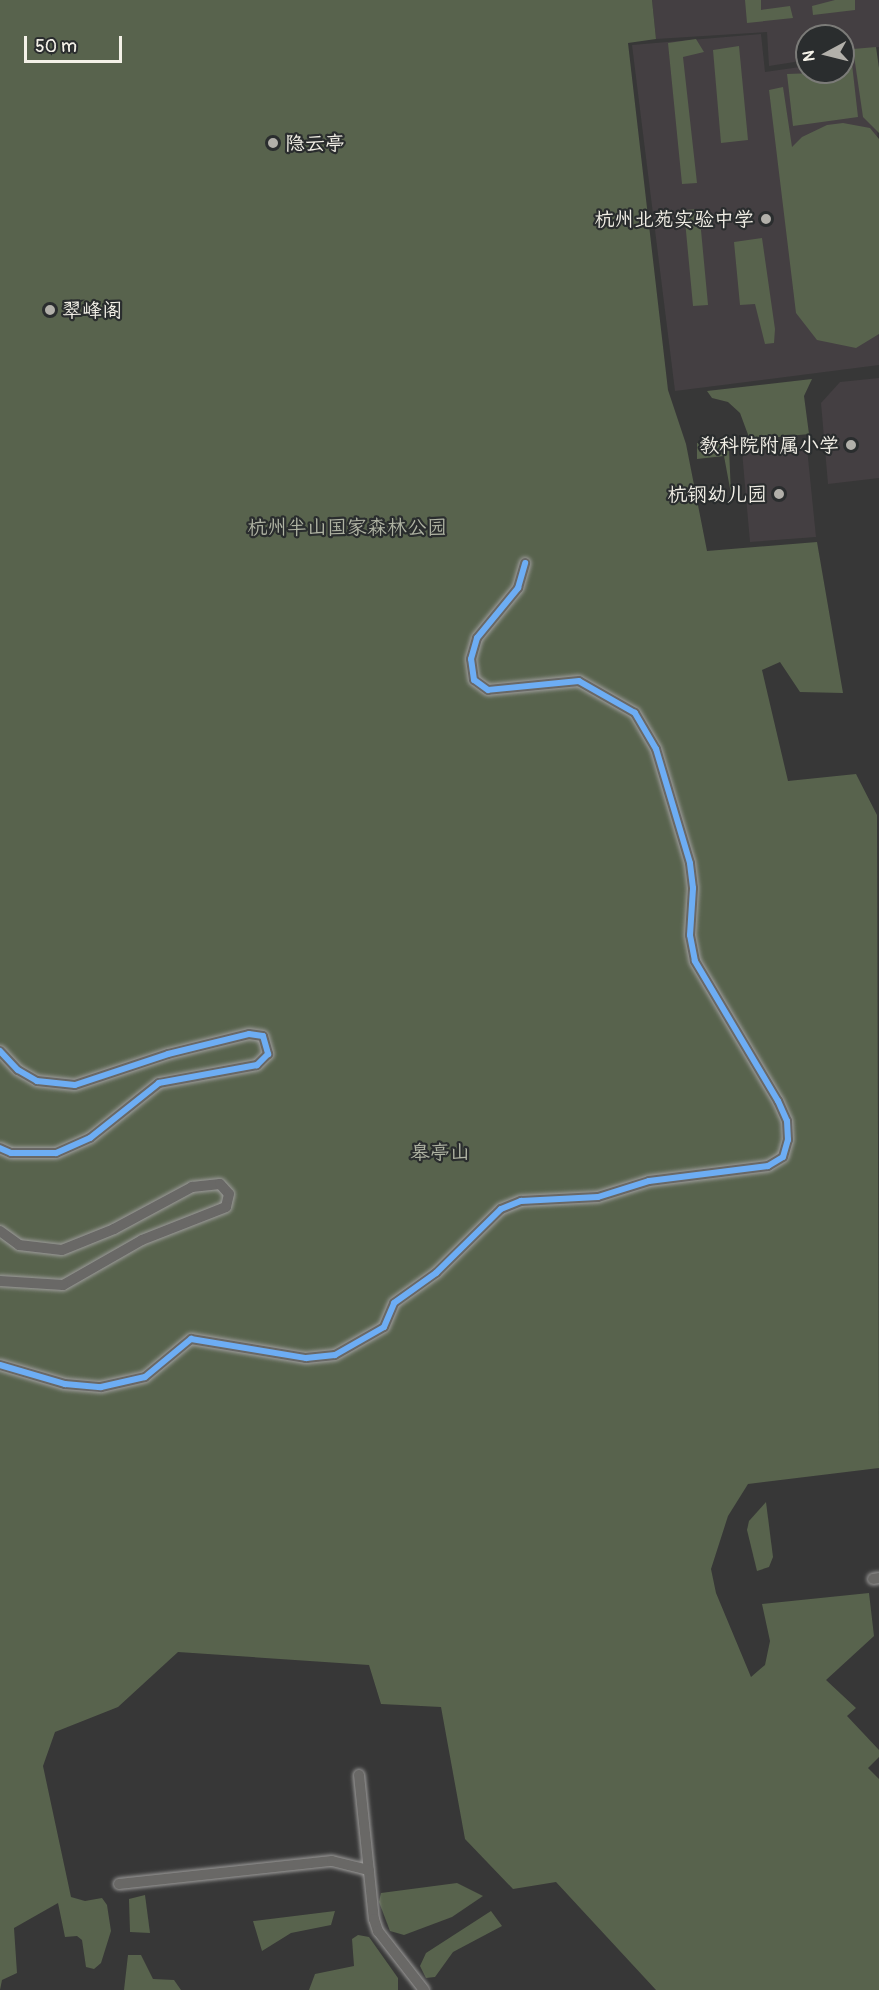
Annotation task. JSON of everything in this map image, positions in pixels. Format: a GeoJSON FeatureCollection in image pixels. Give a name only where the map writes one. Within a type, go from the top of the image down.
{"type":"FeatureCollection","features":[{"type":"Feature","properties":{"kind":"street"},"geometry":{"type":"LineString","coordinates":[[0,1365],[65,1384],[101,1387],[145,1377],[191,1339],[306,1358],[335,1355],[384,1328],[394,1303],[436,1273],[501,1209],[521,1201],[598,1197],[649,1181],[768,1166],[783,1157],[789,1140],[787,1121],[778,1101],[695,961],[690,934],[693,888],[690,863],[656,749],[635,713],[579,681],[489,690],[474,680],[471,659],[477,638],[518,588],[525,563]]}},
{"type":"Feature","properties":{"kind":"street"},"geometry":{"type":"LineString","coordinates":[[0,1051],[18,1070],[37,1081],[75,1085],[168,1054],[249,1034],[263,1036],[268,1054],[257,1065],[159,1083],[90,1138],[57,1154],[11,1153],[0,1148]]}},
{"type":"Feature","properties":{"kind":"street"},"geometry":{"type":"LineString","coordinates":[[0,1232],[19,1245],[62,1250],[114,1229],[192,1187],[220,1184],[229,1194],[226,1207],[152,1236],[63,1285],[0,1281]]}},
{"type":"Feature","properties":{"kind":"street"},"geometry":{"type":"LineString","coordinates":[[359,1775],[378,1931],[424,1990]]}},
{"type":"Feature","properties":{"kind":"street"},"geometry":{"type":"LineString","coordinates":[[118,1884],[332,1861],[369,1870]]}},
{"type":"Feature","properties":{"kind":"shaded area"},"geometry":{"type":"Polygon","coordinates":[[[652,0],[879,0],[879,47],[855,51],[855,24],[795,24],[795,62],[769,66],[767,32],[656,39],[652,0]]]}},
{"type":"Feature","properties":{"kind":"shaded area","name":"杭州北苑实验中学"},"geometry":{"type":"Polygon","coordinates":[[[761,34],[765,72],[795,68],[795,84],[855,84],[855,58],[877,55],[879,365],[675,391],[632,45],[761,34]]]}},
{"type":"Feature","properties":{"kind":"shaded area","name":"教科院附属小学"},"geometry":{"type":"Polygon","coordinates":[[[879,378],[879,478],[828,484],[821,403],[840,382],[879,378]]]}},
{"type":"Feature","properties":{"kind":"shaded area","name":"杭钢幼儿园"},"geometry":{"type":"Polygon","coordinates":[[[807,448],[816,537],[750,542],[742,451],[807,448]]]}},
{"type":"Feature","properties":{"kind":"green space","name":"皋亭山"},"geometry":{"type":"Polygon","coordinates":[[[0,0],[652,0],[656,39],[628,43],[668,390],[686,444],[707,551],[817,542],[843,693],[800,692],[780,662],[762,670],[788,781],[856,774],[877,815],[879,1468],[748,1484],[728,1516],[711,1569],[716,1593],[751,1677],[765,1665],[770,1641],[762,1604],[869,1593],[874,1636],[826,1680],[856,1708],[847,1716],[879,1750],[879,1757],[868,1768],[879,1779],[879,1990],[656,1990],[556,1882],[513,1889],[465,1839],[441,1707],[381,1704],[369,1665],[178,1652],[118,1707],[55,1732],[43,1766],[71,1897],[85,1901],[102,1898],[107,1905],[111,1931],[101,1963],[94,1969],[86,1967],[82,1940],[77,1936],[65,1937],[58,1903],[14,1928],[17,1973],[2,1980],[0,1990],[0,0]]]}},
{"type":"Feature","properties":{"kind":"green space"},"geometry":{"type":"Polygon","coordinates":[[[745,0],[761,0],[761,10],[790,6],[793,18],[747,23],[745,0]]]}},
{"type":"Feature","properties":{"kind":"green space"},"geometry":{"type":"Polygon","coordinates":[[[835,0],[855,0],[855,10],[813,15],[812,6],[835,0]]]}},
{"type":"Feature","properties":{"kind":"green space"},"geometry":{"type":"Polygon","coordinates":[[[696,39],[704,52],[683,57],[697,183],[682,184],[668,43],[696,39]]]}},
{"type":"Feature","properties":{"kind":"green space"},"geometry":{"type":"Polygon","coordinates":[[[739,46],[748,140],[721,143],[713,50],[739,46]]]}},
{"type":"Feature","properties":{"kind":"green space"},"geometry":{"type":"Polygon","coordinates":[[[876,47],[879,68],[879,133],[863,117],[855,49],[876,47]]]}},
{"type":"Feature","properties":{"kind":"green space"},"geometry":{"type":"Polygon","coordinates":[[[787,74],[795,74],[795,84],[854,84],[858,117],[793,126],[787,74]]]}},
{"type":"Feature","properties":{"kind":"green space"},"geometry":{"type":"Polygon","coordinates":[[[783,87],[792,147],[802,137],[827,125],[843,123],[870,128],[879,139],[879,334],[856,348],[817,340],[796,313],[769,90],[783,87]]]}},
{"type":"Feature","properties":{"kind":"green space"},"geometry":{"type":"Polygon","coordinates":[[[699,209],[708,305],[693,306],[684,210],[699,209]]]}},
{"type":"Feature","properties":{"kind":"green space"},"geometry":{"type":"Polygon","coordinates":[[[762,238],[775,329],[774,343],[765,344],[755,304],[740,305],[734,242],[762,238]]]}},
{"type":"Feature","properties":{"kind":"green space"},"geometry":{"type":"Polygon","coordinates":[[[812,379],[804,396],[809,434],[750,440],[740,413],[728,402],[712,398],[707,391],[812,379]]]}},
{"type":"Feature","properties":{"kind":"green space"},"geometry":{"type":"Polygon","coordinates":[[[727,441],[731,494],[724,456],[697,459],[697,443],[727,441]]]}},
{"type":"Feature","properties":{"kind":"green space"},"geometry":{"type":"Polygon","coordinates":[[[766,1502],[773,1557],[769,1567],[757,1571],[747,1530],[749,1521],[766,1502]]]}},
{"type":"Feature","properties":{"kind":"green space"},"geometry":{"type":"Polygon","coordinates":[[[457,1883],[483,1896],[452,1917],[404,1935],[390,1931],[379,1902],[381,1893],[457,1883]]]}},
{"type":"Feature","properties":{"kind":"green space"},"geometry":{"type":"Polygon","coordinates":[[[145,1895],[150,1933],[130,1932],[129,1899],[145,1895]]]}},
{"type":"Feature","properties":{"kind":"green space"},"geometry":{"type":"Polygon","coordinates":[[[335,1911],[331,1925],[291,1933],[262,1951],[253,1921],[335,1911]]]}},
{"type":"Feature","properties":{"kind":"green space"},"geometry":{"type":"Polygon","coordinates":[[[491,1911],[502,1926],[453,1952],[435,1977],[426,1978],[420,1966],[426,1953],[491,1911]]]}},
{"type":"Feature","properties":{"kind":"green space"},"geometry":{"type":"Polygon","coordinates":[[[358,1935],[369,1937],[398,1978],[398,1990],[309,1990],[315,1974],[354,1966],[352,1939],[358,1935]]]}},
{"type":"Feature","properties":{"kind":"green space"},"geometry":{"type":"Polygon","coordinates":[[[128,1955],[141,1955],[153,1979],[174,1980],[181,1990],[124,1990],[128,1955]]]}},
{"type":"Feature","properties":{"kind":"cycle path"},"geometry":{"type":"LineString","coordinates":[[0,1365],[65,1384],[101,1387],[145,1377],[191,1339],[306,1358],[335,1355],[384,1327],[394,1303],[436,1273],[501,1209],[521,1201],[598,1197],[649,1181],[768,1166],[783,1157],[788,1140],[787,1121],[778,1101],[695,961],[690,935],[693,888],[690,863],[656,749],[635,713],[579,681],[488,690],[474,680],[471,659],[477,638],[518,588],[525,563]]}},
{"type":"Feature","properties":{"kind":"cycle path"},"geometry":{"type":"LineString","coordinates":[[0,1051],[18,1070],[37,1081],[75,1085],[168,1054],[249,1034],[263,1036],[268,1054],[257,1065],[159,1083],[90,1138],[56,1153],[11,1153],[0,1148]]}},
{"type":"Feature","properties":{"kind":"place","name":"隐云亭"},"geometry":{"type":"Point","coordinates":[273,143]}},
{"type":"Feature","properties":{"kind":"place","name":"杭州北苑实验中学"},"geometry":{"type":"Point","coordinates":[766,219]}},
{"type":"Feature","properties":{"kind":"place","name":"翠峰阁"},"geometry":{"type":"Point","coordinates":[50,310]}},
{"type":"Feature","properties":{"kind":"place","name":"教科院附属小学"},"geometry":{"type":"Point","coordinates":[851,445]}},
{"type":"Feature","properties":{"kind":"place","name":"杭钢幼儿园"},"geometry":{"type":"Point","coordinates":[779,494]}},
{"type":"Feature","properties":{"kind":"park label","name":"杭州半山国家森林公园"},"geometry":{"type":"Point","coordinates":[347,527]}}]}
